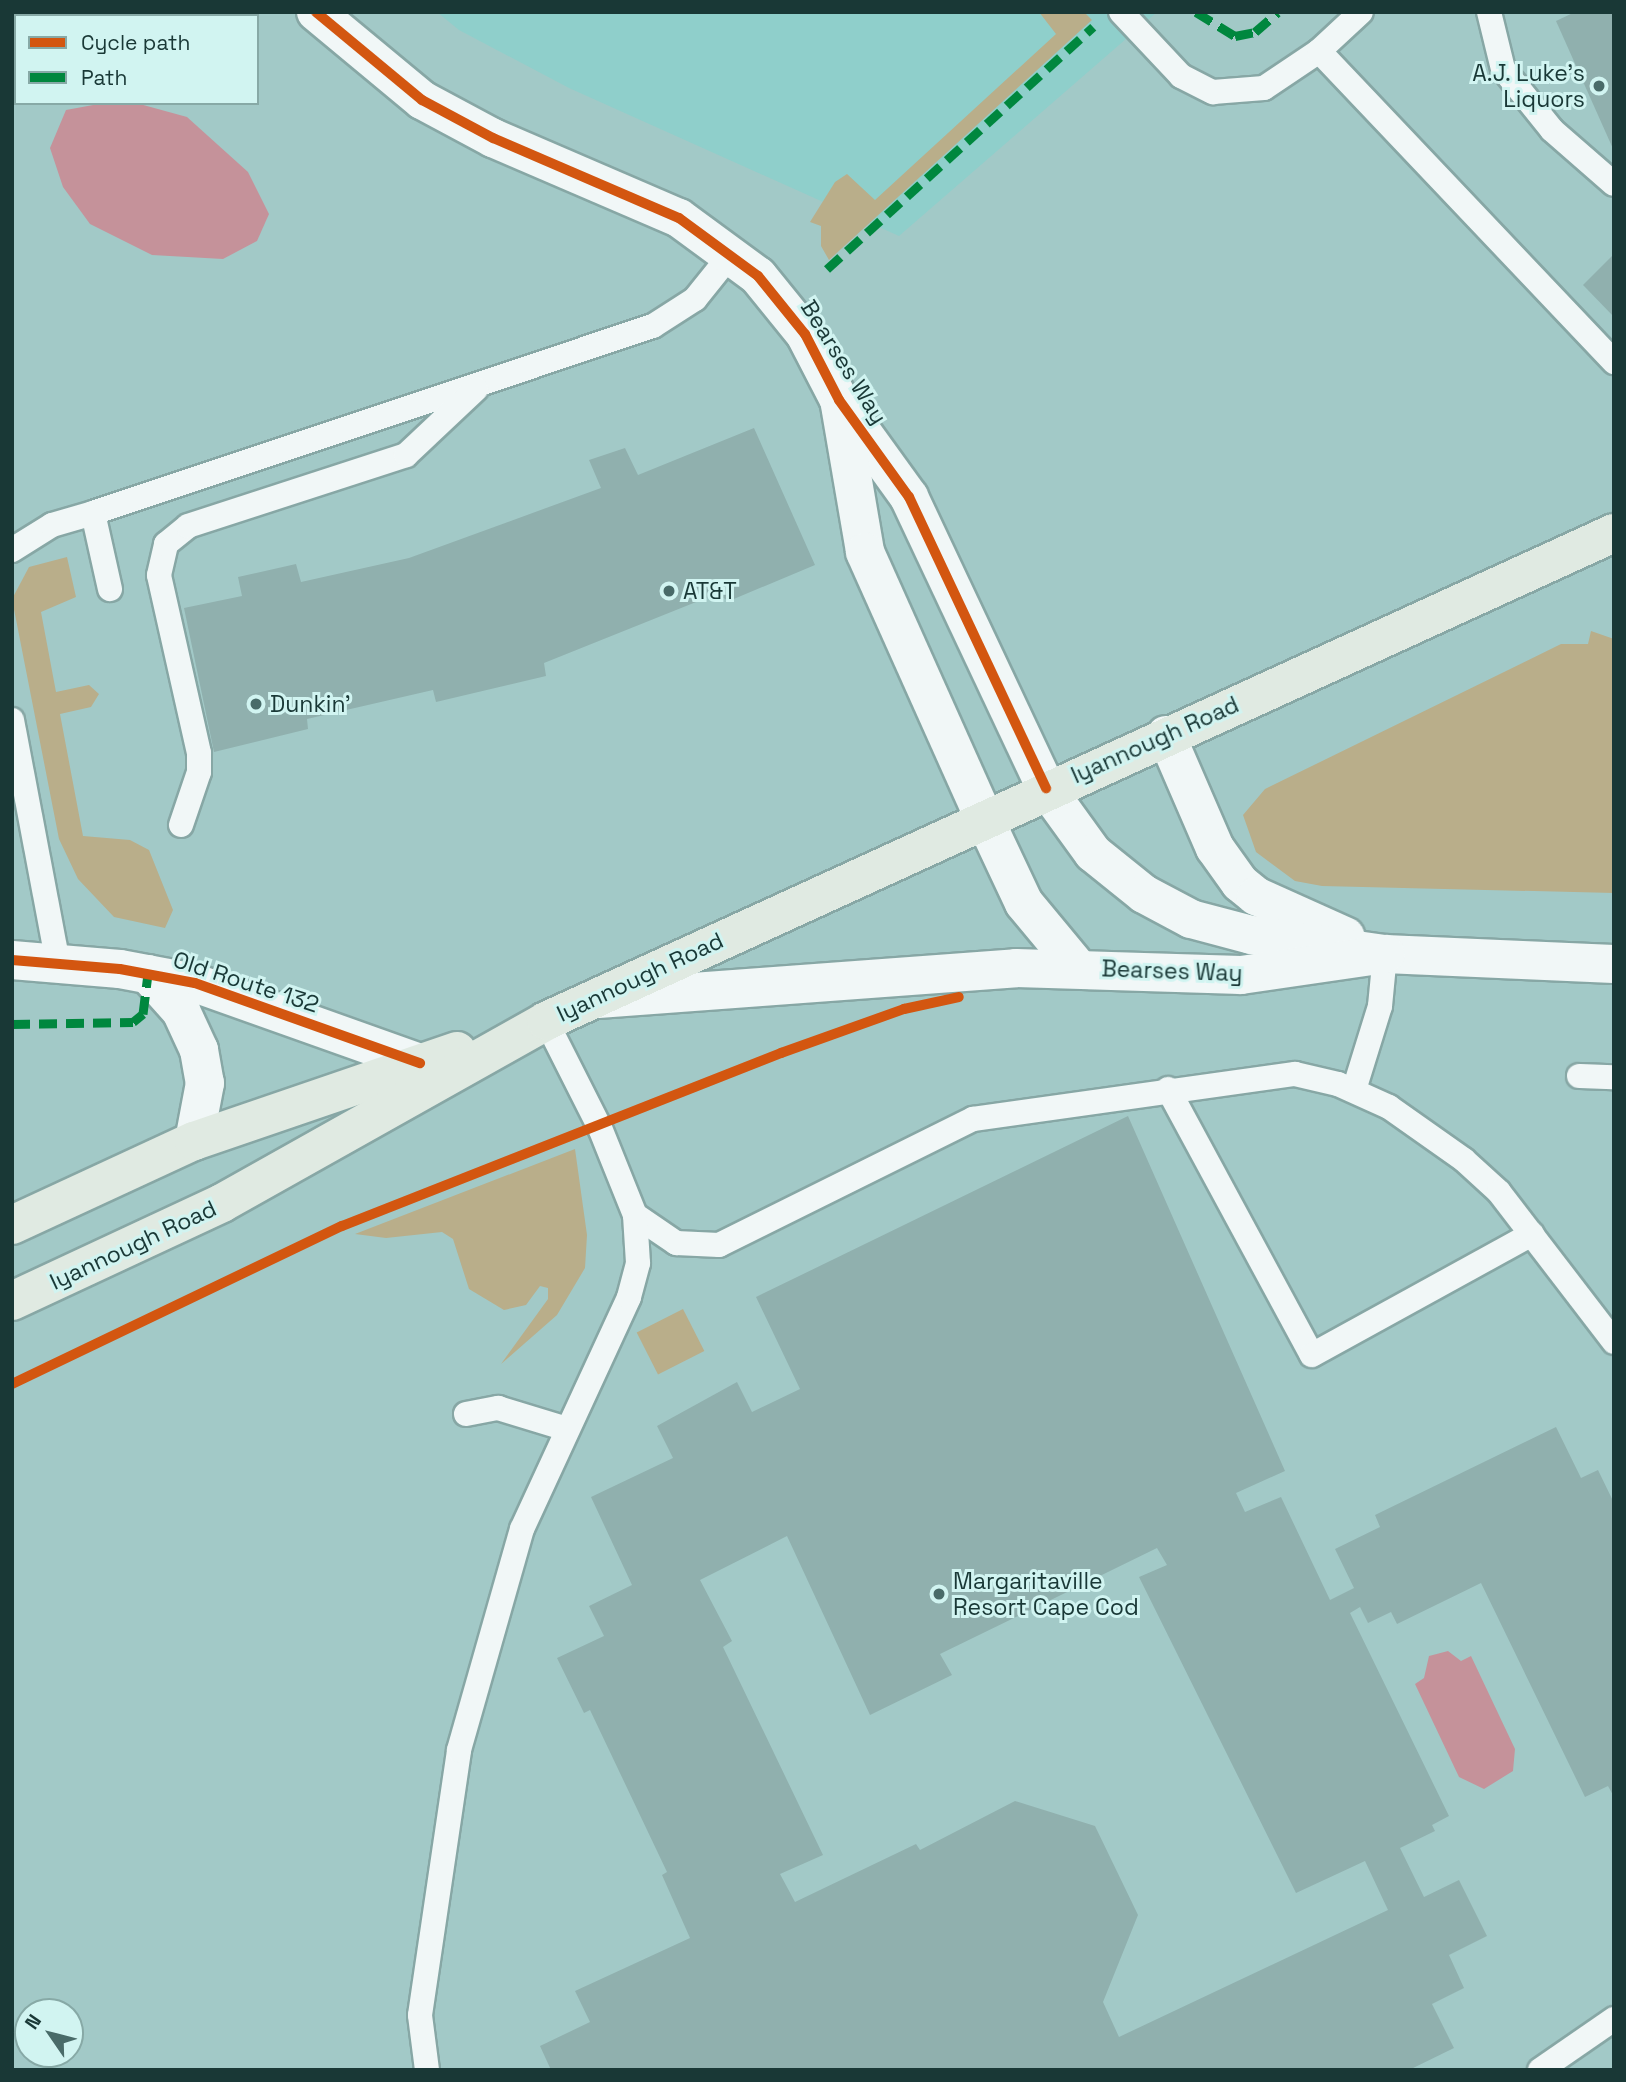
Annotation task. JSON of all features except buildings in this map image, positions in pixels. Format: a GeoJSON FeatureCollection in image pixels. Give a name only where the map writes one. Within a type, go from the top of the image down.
{"type":"FeatureCollection","features":[{"type":"Feature","properties":{"kind":"main road","name":"Iyannough Road"},"geometry":{"type":"LineString","coordinates":[[12,1301],[222,1203],[545,1021],[1046,788],[1614,533]]}},
{"type":"Feature","properties":{"kind":"main road","name":"Iyannough Road"},"geometry":{"type":"LineString","coordinates":[[12,1225],[194,1141],[545,1021]]}},
{"type":"Feature","properties":{"kind":"street","name":"Bearses Way"},"geometry":{"type":"LineString","coordinates":[[316,12],[422,100],[493,138],[679,218],[732,253],[805,334],[839,400],[909,496],[1046,788],[1093,853],[1144,894],[1191,919],[1251,935],[1385,954],[1614,964]]}},
{"type":"Feature","properties":{"kind":"street","name":"Bearses Way"},"geometry":{"type":"LineString","coordinates":[[839,400],[865,552],[1024,903],[1078,968],[1241,975],[1385,954]]}},
{"type":"Feature","properties":{"kind":"street"},"geometry":{"type":"LineString","coordinates":[[1166,736],[1215,848],[1240,883],[1256,896],[1385,954]]}},
{"type":"Feature","properties":{"kind":"street","name":"Old Route 132"},"geometry":{"type":"LineString","coordinates":[[12,960],[148,974],[232,995],[420,1063]]}},
{"type":"Feature","properties":{"kind":"street"},"geometry":{"type":"LineString","coordinates":[[592,999],[1078,968]]}},
{"type":"Feature","properties":{"kind":"street","name":"Old Route 132"},"geometry":{"type":"LineString","coordinates":[[148,974],[181,1012],[199,1050],[205,1083],[194,1141]]}},
{"type":"Feature","properties":{"kind":"lane"},"geometry":{"type":"LineString","coordinates":[[1121,12],[1181,76],[1213,92],[1264,88],[1319,51],[1361,12]]}},
{"type":"Feature","properties":{"kind":"lane"},"geometry":{"type":"LineString","coordinates":[[1489,12],[1503,69],[1552,130],[1614,184]]}},
{"type":"Feature","properties":{"kind":"lane"},"geometry":{"type":"LineString","coordinates":[[1319,51],[1614,362]]}},
{"type":"Feature","properties":{"kind":"lane"},"geometry":{"type":"LineString","coordinates":[[12,550],[52,525],[481,384],[674,316],[732,253]]}},
{"type":"Feature","properties":{"kind":"lane"},"geometry":{"type":"LineString","coordinates":[[181,825],[199,772],[199,753],[159,575],[166,544],[188,527],[406,455],[481,384]]}},
{"type":"Feature","properties":{"kind":"lane"},"geometry":{"type":"LineString","coordinates":[[93,513],[110,589]]}},
{"type":"Feature","properties":{"kind":"lane"},"geometry":{"type":"LineString","coordinates":[[12,720],[58,963]]}},
{"type":"Feature","properties":{"kind":"lane"},"geometry":{"type":"LineString","coordinates":[[1353,1090],[1380,1006],[1385,954]]}},
{"type":"Feature","properties":{"kind":"lane"},"geometry":{"type":"LineString","coordinates":[[427,2070],[420,2015],[453,1779],[522,1529],[635,1280],[635,1214],[600,1128],[545,1021]]}},
{"type":"Feature","properties":{"kind":"lane"},"geometry":{"type":"LineString","coordinates":[[635,1214],[676,1243],[719,1245],[972,1119],[1168,1088],[1295,1074],[1353,1090],[1420,1125],[1464,1160],[1532,1234],[1614,1342]]}},
{"type":"Feature","properties":{"kind":"lane"},"geometry":{"type":"LineString","coordinates":[[1579,1076],[1614,1077]]}},
{"type":"Feature","properties":{"kind":"lane"},"geometry":{"type":"LineString","coordinates":[[1168,1088],[1312,1355],[1532,1234]]}},
{"type":"Feature","properties":{"kind":"lane"},"geometry":{"type":"LineString","coordinates":[[466,1414],[498,1408],[567,1429]]}},
{"type":"Feature","properties":{"kind":"lane"},"geometry":{"type":"LineString","coordinates":[[1540,2070],[1614,2019]]}},
{"type":"Feature","properties":{"kind":"shaded area"},"geometry":{"type":"Polygon","coordinates":[[[437,12],[1157,12],[899,236],[569,88],[459,30],[437,12]]]}},
{"type":"Feature","properties":{"kind":"shaded area"},"geometry":{"type":"Polygon","coordinates":[[[1039,12],[1084,12],[1092,20],[829,260],[821,246],[821,226],[810,222],[835,182],[847,174],[875,200],[1056,34],[1039,12]]]}},
{"type":"Feature","properties":{"kind":"shaded area"},"geometry":{"type":"Polygon","coordinates":[[[93,105],[143,105],[187,117],[248,172],[269,214],[257,241],[223,259],[152,255],[90,224],[63,187],[50,148],[66,110],[93,105]]]}},
{"type":"Feature","properties":{"kind":"shaded area"},"geometry":{"type":"Polygon","coordinates":[[[67,557],[76,597],[41,612],[56,692],[89,685],[99,694],[91,707],[60,714],[83,836],[130,840],[149,850],[173,910],[165,928],[114,917],[78,879],[59,839],[12,599],[29,567],[67,557]]]}},
{"type":"Feature","properties":{"kind":"shaded area"},"geometry":{"type":"Polygon","coordinates":[[[1591,631],[1614,639],[1614,893],[1322,886],[1295,881],[1256,852],[1243,815],[1265,789],[1561,644],[1588,644],[1591,631]]]}},
{"type":"Feature","properties":{"kind":"shaded area"},"geometry":{"type":"Polygon","coordinates":[[[575,1149],[587,1235],[585,1268],[557,1315],[501,1364],[548,1299],[548,1288],[540,1286],[526,1305],[504,1310],[469,1289],[453,1239],[442,1232],[386,1238],[355,1234],[575,1149]]]}},
{"type":"Feature","properties":{"kind":"shaded area"},"geometry":{"type":"Polygon","coordinates":[[[683,1309],[704,1351],[658,1374],[637,1333],[683,1309]]]}},
{"type":"Feature","properties":{"kind":"shaded area"},"geometry":{"type":"Polygon","coordinates":[[[1448,1651],[1461,1661],[1471,1656],[1515,1749],[1513,1771],[1484,1789],[1459,1777],[1415,1684],[1424,1678],[1429,1656],[1448,1651]]]}},
{"type":"Feature","properties":{"kind":"marked path"},"geometry":{"type":"LineString","coordinates":[[1196,12],[1235,36],[1255,32],[1278,12]]}},
{"type":"Feature","properties":{"kind":"marked path"},"geometry":{"type":"LineString","coordinates":[[827,269],[1093,27]]}},
{"type":"Feature","properties":{"kind":"marked path"},"geometry":{"type":"LineString","coordinates":[[12,1024],[133,1022],[143,1014],[148,974]]}},
{"type":"Feature","properties":{"kind":"cycle path"},"geometry":{"type":"LineString","coordinates":[[316,12],[422,100],[493,138],[679,218],[758,276],[805,334],[839,400],[909,497],[1046,788]]}},
{"type":"Feature","properties":{"kind":"cycle path"},"geometry":{"type":"LineString","coordinates":[[12,960],[120,969],[195,983],[420,1063]]}},
{"type":"Feature","properties":{"kind":"cycle path"},"geometry":{"type":"LineString","coordinates":[[12,1384],[342,1226],[781,1053],[904,1009],[959,997]]}},
{"type":"Feature","properties":{"kind":"place","name":"A.J. Luke's Liquors"},"geometry":{"type":"Point","coordinates":[1599,86]}},
{"type":"Feature","properties":{"kind":"place","name":"AT&T"},"geometry":{"type":"Point","coordinates":[669,591]}},
{"type":"Feature","properties":{"kind":"place","name":"Dunkin'"},"geometry":{"type":"Point","coordinates":[256,704]}},
{"type":"Feature","properties":{"kind":"place","name":"Margaritaville Resort Cape Cod"},"geometry":{"type":"Point","coordinates":[939,1594]}}]}
